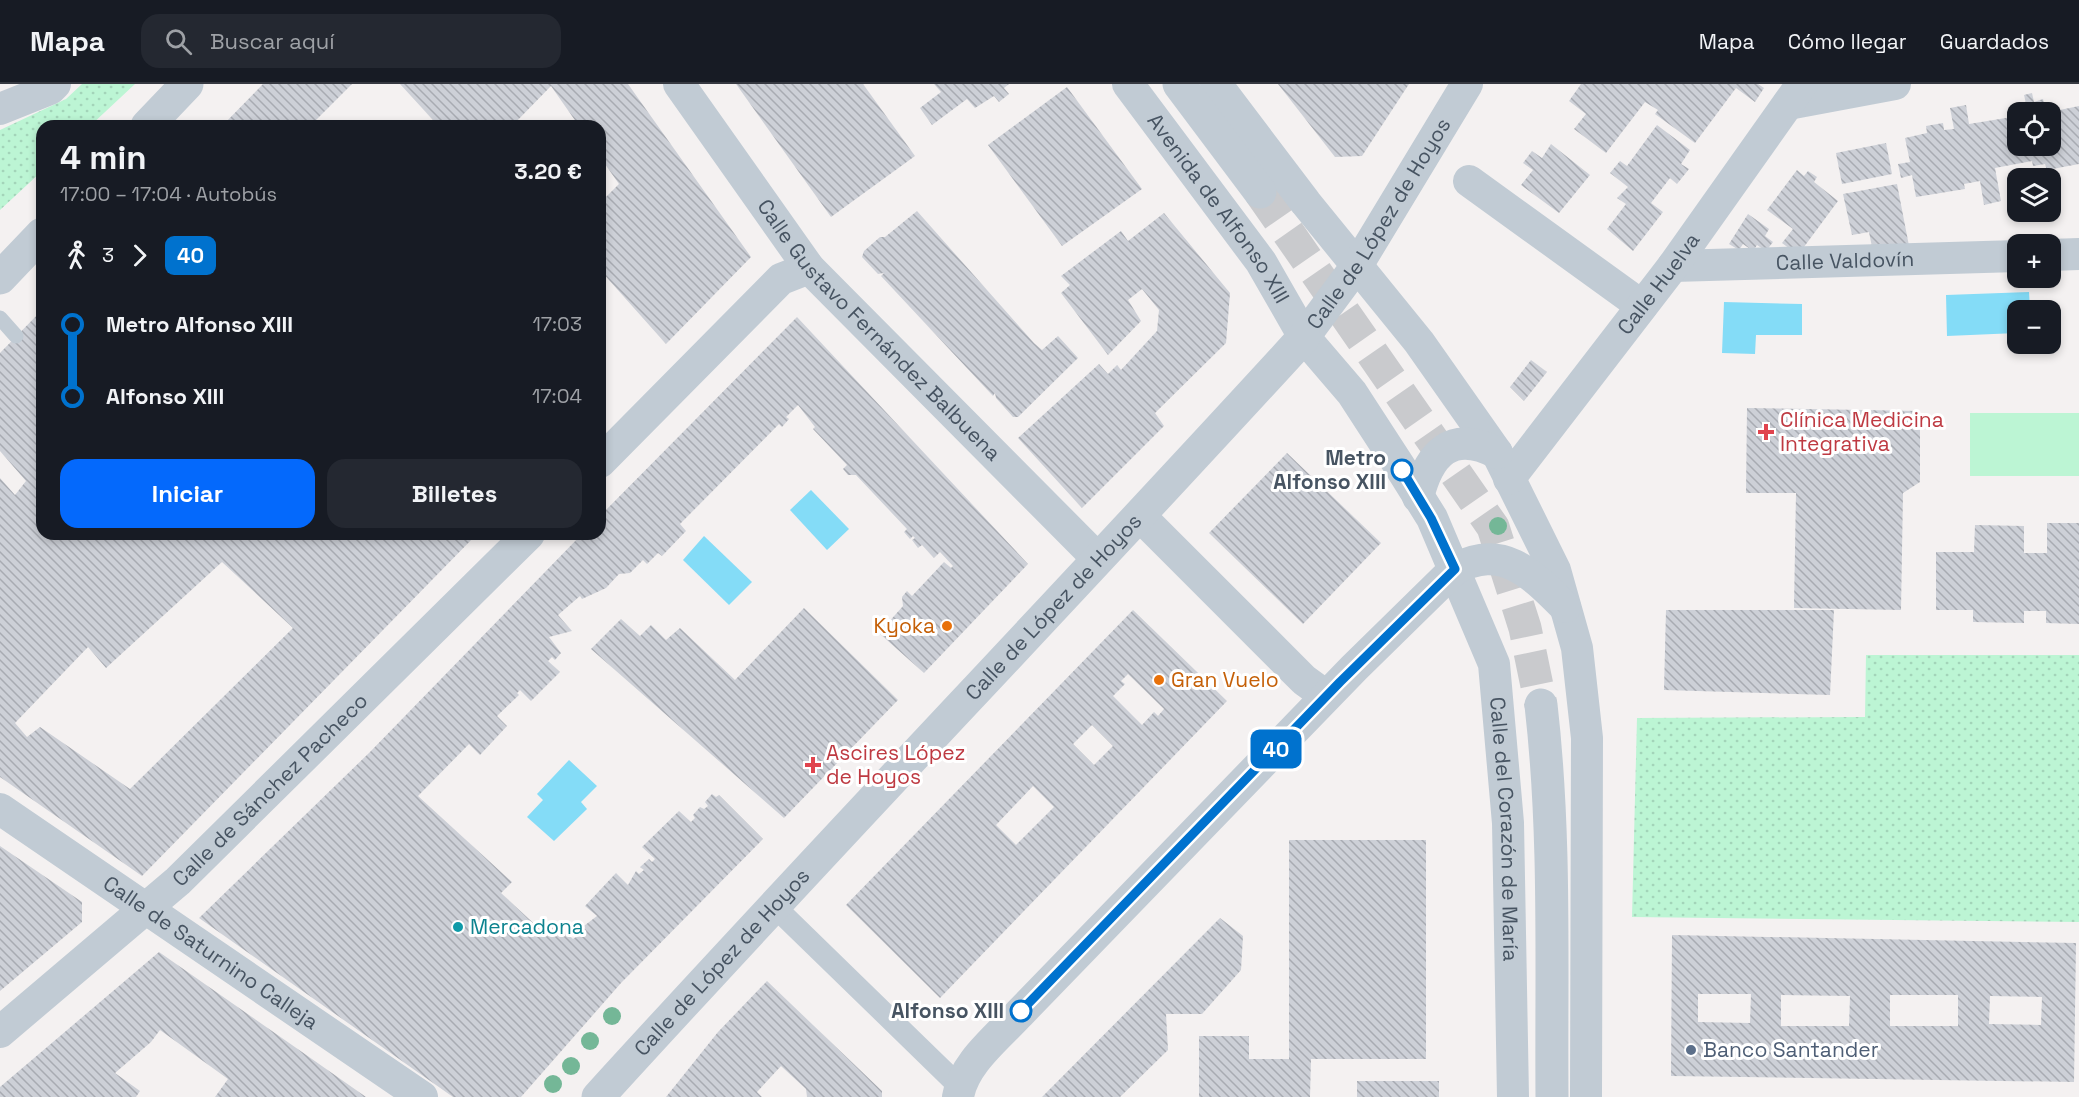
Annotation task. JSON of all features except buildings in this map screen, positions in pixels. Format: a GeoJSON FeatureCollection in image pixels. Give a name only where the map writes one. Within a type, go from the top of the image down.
{"type":"FeatureCollection","features":[{"type":"Feature","properties":{"kind":"street"},"geometry":{"type":"LineString","coordinates":[[0,109],[50,89],[55,84]]}},
{"type":"Feature","properties":{"kind":"street"},"geometry":{"type":"LineString","coordinates":[[153,120],[187,84]]}},
{"type":"Feature","properties":{"kind":"street","name":"Calle Gustavo Fernández Balbuena"},"geometry":{"type":"LineString","coordinates":[[679,84],[809,268],[1098,559]]}},
{"type":"Feature","properties":{"kind":"street","name":"Avenida de Alfonso XIII"},"geometry":{"type":"LineString","coordinates":[[1128,84],[1261,262],[1304,337]]}},
{"type":"Feature","properties":{"kind":"street","name":"Avenida de Alfonso XIII"},"geometry":{"type":"LineString","coordinates":[[1179,84],[1260,192]]}},
{"type":"Feature","properties":{"kind":"street"},"geometry":{"type":"LineString","coordinates":[[1216,84],[1306,203],[1358,264],[1419,342],[1503,466],[1546,550],[1567,610],[1577,648],[1587,748],[1586,1097]]}},
{"type":"Feature","properties":{"kind":"street","name":"Calle de López de Hoyos"},"geometry":{"type":"LineString","coordinates":[[598,1097],[773,904],[1140,516],[1304,337],[1358,264],[1467,84]]}},
{"type":"Feature","properties":{"kind":"street"},"geometry":{"type":"LineString","coordinates":[[1795,94],[1895,84]]}},
{"type":"Feature","properties":{"kind":"street","name":"Calle Huelva"},"geometry":{"type":"LineString","coordinates":[[1503,466],[1673,267],[1795,94]]}},
{"type":"Feature","properties":{"kind":"street"},"geometry":{"type":"LineString","coordinates":[[1469,181],[1642,306]]}},
{"type":"Feature","properties":{"kind":"street"},"geometry":{"type":"LineString","coordinates":[[0,278],[36,240]]}},
{"type":"Feature","properties":{"kind":"street"},"geometry":{"type":"LineString","coordinates":[[2061,255],[2079,254]]}},
{"type":"Feature","properties":{"kind":"street","name":"Calle Valdovín"},"geometry":{"type":"LineString","coordinates":[[1673,267],[2007,256]]}},
{"type":"Feature","properties":{"kind":"street"},"geometry":{"type":"LineString","coordinates":[[606,456],[781,279],[809,268]]}},
{"type":"Feature","properties":{"kind":"street","name":"Calle del Corazón de María"},"geometry":{"type":"LineString","coordinates":[[1304,337],[1352,393],[1431,518],[1455,569],[1494,664],[1499,695],[1508,823],[1513,1097]]}},
{"type":"Feature","properties":{"kind":"street"},"geometry":{"type":"LineString","coordinates":[[1418,498],[1428,465],[1448,447],[1461,443],[1475,444],[1503,466]]}},
{"type":"Feature","properties":{"kind":"street"},"geometry":{"type":"LineString","coordinates":[[1140,516],[1304,680],[1326,696]]}},
{"type":"Feature","properties":{"kind":"street","name":"Calle de Sánchez Pacheco"},"geometry":{"type":"LineString","coordinates":[[0,1032],[147,910],[523,540]]}},
{"type":"Feature","properties":{"kind":"street"},"geometry":{"type":"LineString","coordinates":[[773,904],[959,1091],[969,1068],[1019,1014],[1326,696],[1455,569],[1476,560],[1494,559],[1511,563],[1541,583],[1567,610]]}},
{"type":"Feature","properties":{"kind":"street","name":"Calle del Corazón de María"},"geometry":{"type":"LineString","coordinates":[[1541,705],[1551,847],[1552,1097]]}},
{"type":"Feature","properties":{"kind":"street","name":"Calle de Saturnino Calleja"},"geometry":{"type":"LineString","coordinates":[[0,809],[422,1097]]}},
{"type":"Feature","properties":{"kind":"lane"},"geometry":{"type":"LineString","coordinates":[[0,318],[16,336]]}},
{"type":"Feature","properties":{"kind":"green space"},"geometry":{"type":"Polygon","coordinates":[[[82,84],[135,84],[96,120],[36,120],[36,177],[0,210],[0,130],[66,99],[82,84]]]}},
{"type":"Feature","properties":{"kind":"green space"},"geometry":{"type":"Polygon","coordinates":[[[1970,413],[2079,413],[2079,476],[1970,476],[1970,413]]]}},
{"type":"Feature","properties":{"kind":"green space"},"geometry":{"type":"Polygon","coordinates":[[[1866,655],[2079,655],[2079,922],[1632,917],[1637,718],[1865,717],[1866,655]]]}},
{"type":"Feature","properties":{"kind":"water"},"geometry":{"type":"Polygon","coordinates":[[[2029,292],[2029,300],[2007,300],[2007,333],[1947,336],[1946,295],[2029,292]]]}},
{"type":"Feature","properties":{"kind":"water"},"geometry":{"type":"Polygon","coordinates":[[[1724,302],[1802,304],[1802,335],[1756,335],[1755,354],[1722,353],[1724,302]]]}},
{"type":"Feature","properties":{"kind":"water"},"geometry":{"type":"Polygon","coordinates":[[[811,490],[849,529],[827,550],[790,510],[811,490]]]}},
{"type":"Feature","properties":{"kind":"water"},"geometry":{"type":"Polygon","coordinates":[[[704,536],[752,582],[729,605],[683,560],[704,536]]]}},
{"type":"Feature","properties":{"kind":"water"},"geometry":{"type":"Polygon","coordinates":[[[569,760],[597,786],[581,802],[587,809],[554,841],[527,817],[543,800],[537,794],[569,760]]]}},
{"type":"Feature","properties":{"kind":"tunnel"},"geometry":{"type":"LineString","coordinates":[[1260,192],[1493,527],[1525,628],[1541,705]]}},
{"type":"Feature","properties":{"kind":"bus line","name":"40"},"geometry":{"type":"LineString","coordinates":[[1021,1011],[1340,682],[1455,569],[1431,518],[1402,470]]}},
{"type":"Feature","properties":{"kind":"place","name":"Clínica Medicina Integrativa"},"geometry":{"type":"Point","coordinates":[1766,432]}},
{"type":"Feature","properties":{"kind":"place","name":"Metro Alfonso XIII"},"geometry":{"type":"Point","coordinates":[1402,470]}},
{"type":"Feature","properties":{"kind":"place","name":"Kyoka"},"geometry":{"type":"Point","coordinates":[947,626]}},
{"type":"Feature","properties":{"kind":"place","name":"Gran Vuelo"},"geometry":{"type":"Point","coordinates":[1159,680]}},
{"type":"Feature","properties":{"kind":"place","name":"Ascires López de Hoyos"},"geometry":{"type":"Point","coordinates":[813,765]}},
{"type":"Feature","properties":{"kind":"place","name":"Mercadona"},"geometry":{"type":"Point","coordinates":[458,927]}},
{"type":"Feature","properties":{"kind":"place","name":"Alfonso XIII"},"geometry":{"type":"Point","coordinates":[1021,1011]}},
{"type":"Feature","properties":{"kind":"place","name":"Banco Santander"},"geometry":{"type":"Point","coordinates":[1691,1050]}}]}
